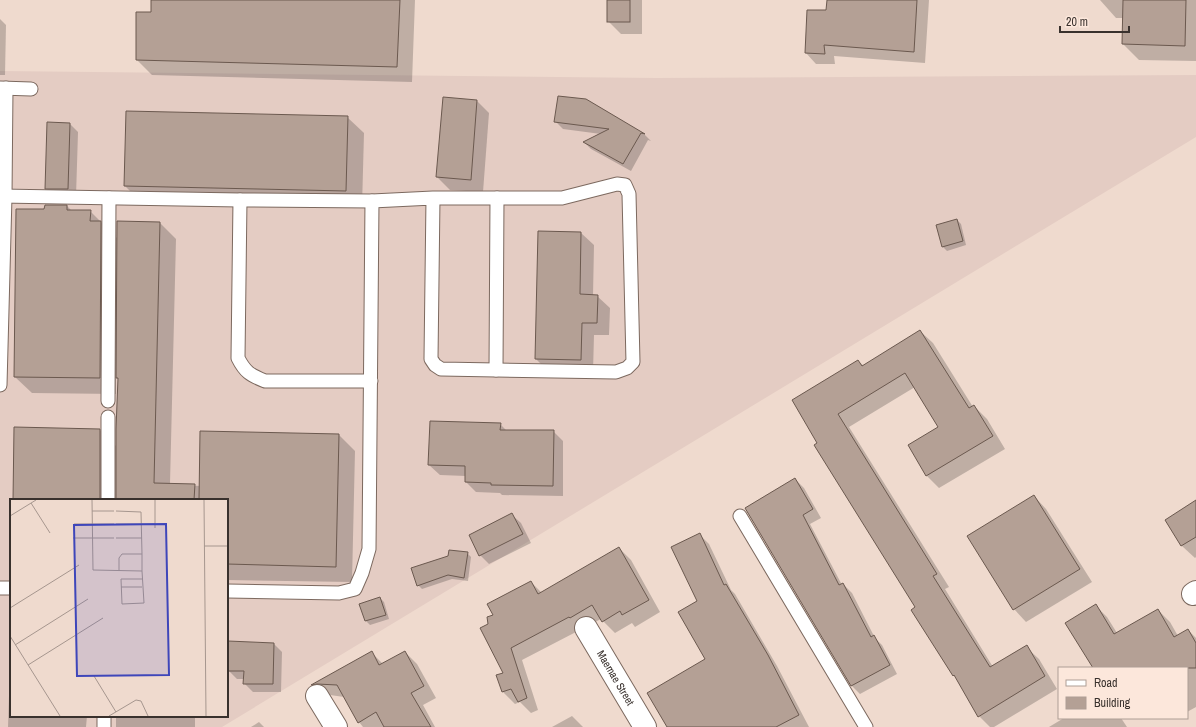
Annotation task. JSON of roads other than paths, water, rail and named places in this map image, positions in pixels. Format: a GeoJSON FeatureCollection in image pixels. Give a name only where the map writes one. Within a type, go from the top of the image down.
{"type":"FeatureCollection","features":[{"type":"Feature","properties":{"kind":"street","name":"Maemae Street"},"geometry":{"type":"LineString","coordinates":[[586,628],[645,727]]}},
{"type":"Feature","properties":{"kind":"street"},"geometry":{"type":"LineString","coordinates":[[317,696],[336,727]]}},
{"type":"Feature","properties":{"kind":"lane"},"geometry":{"type":"LineString","coordinates":[[0,385],[3,88],[31,89]]}},
{"type":"Feature","properties":{"kind":"lane"},"geometry":{"type":"LineString","coordinates":[[3,196],[372,201],[433,198],[562,198],[617,184],[625,185],[629,194],[633,362],[628,368],[616,372],[441,369],[435,366],[431,359],[433,198]]}},
{"type":"Feature","properties":{"kind":"lane"},"geometry":{"type":"LineString","coordinates":[[108,401],[109,198]]}},
{"type":"Feature","properties":{"kind":"lane"},"geometry":{"type":"LineString","coordinates":[[496,370],[497,198]]}},
{"type":"Feature","properties":{"kind":"lane"},"geometry":{"type":"LineString","coordinates":[[240,200],[238,358],[243,368],[251,376],[265,381],[371,381]]}},
{"type":"Feature","properties":{"kind":"lane"},"geometry":{"type":"LineString","coordinates":[[228,591],[339,593],[355,589],[362,573],[369,548],[372,201]]}},
{"type":"Feature","properties":{"kind":"lane"},"geometry":{"type":"LineString","coordinates":[[108,417],[108,499]]}},
{"type":"Feature","properties":{"kind":"lane"},"geometry":{"type":"LineString","coordinates":[[740,516],[866,727]]}}]}
